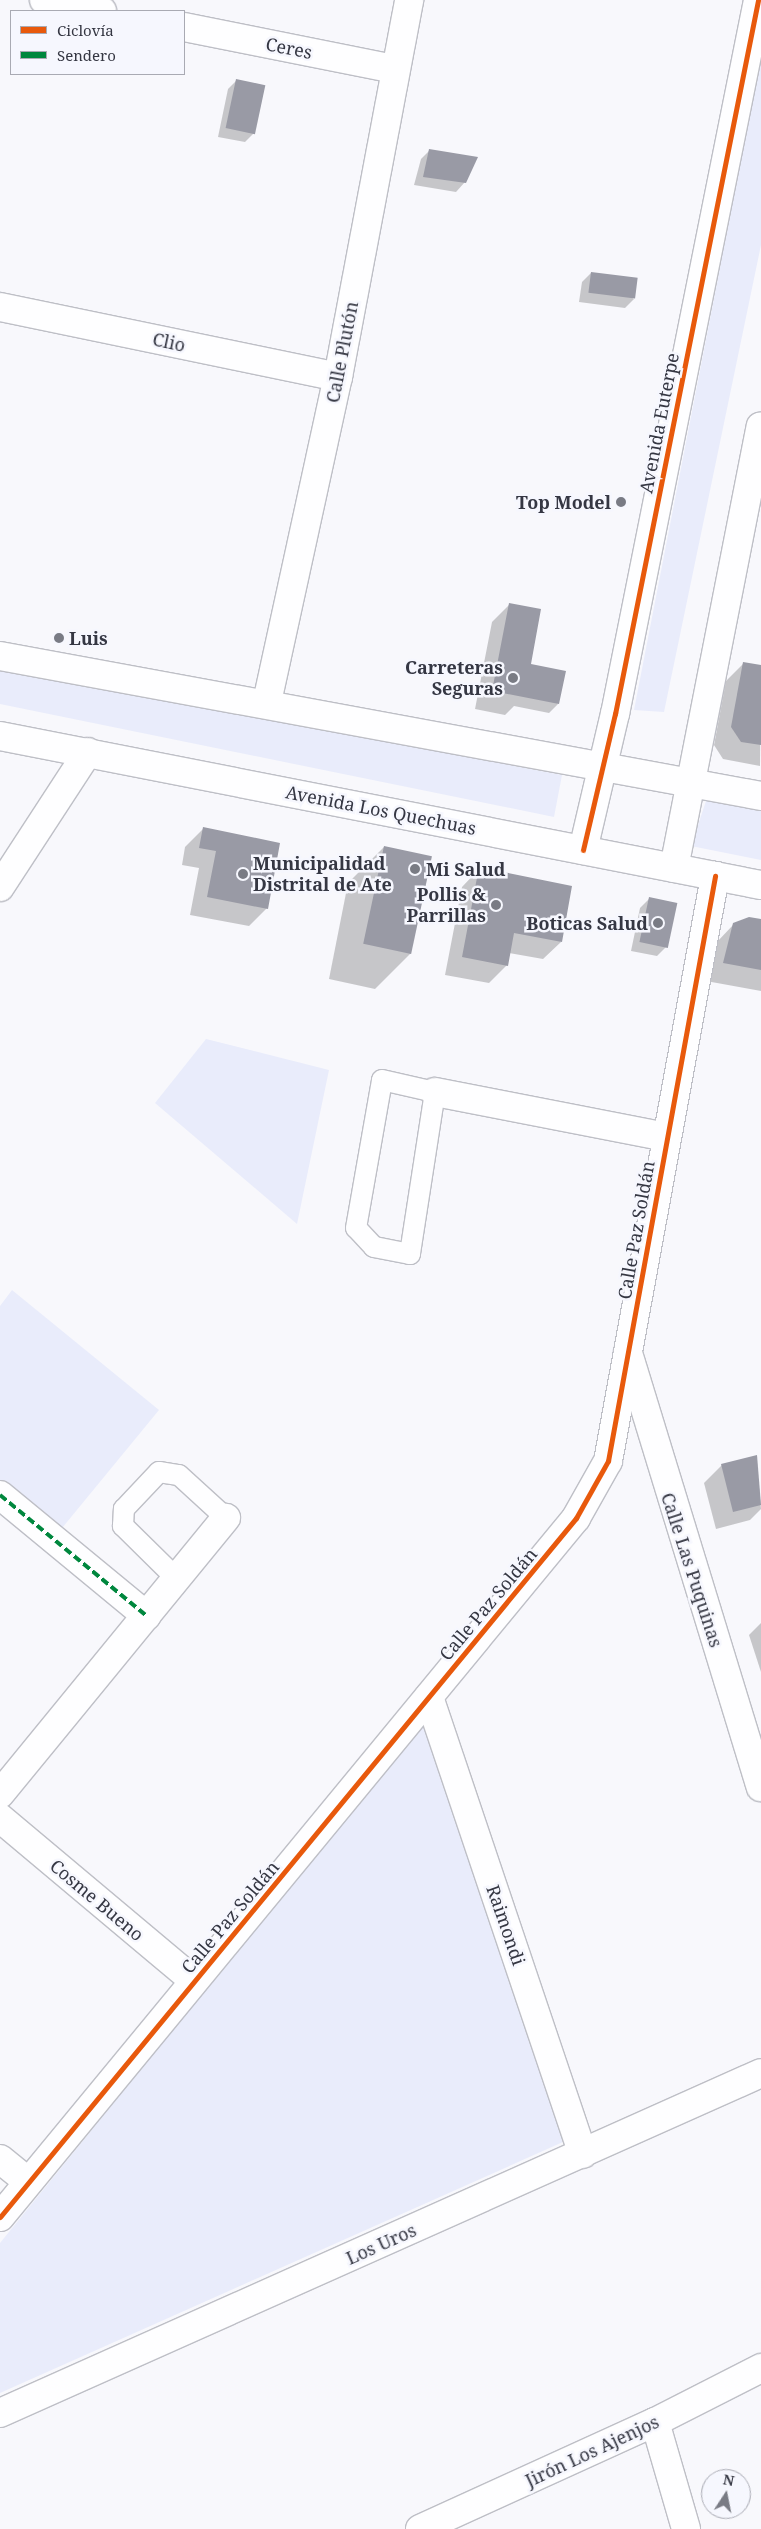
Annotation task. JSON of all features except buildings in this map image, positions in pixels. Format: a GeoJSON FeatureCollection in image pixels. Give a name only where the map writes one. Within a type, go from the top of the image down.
{"type":"FeatureCollection","features":[{"type":"Feature","properties":{"kind":"street"},"geometry":{"type":"LineString","coordinates":[[44,0],[97,10]]}},
{"type":"Feature","properties":{"kind":"street","name":"Calle Plutón"},"geometry":{"type":"LineString","coordinates":[[267,702],[338,377],[395,69],[410,0]]}},
{"type":"Feature","properties":{"kind":"street","name":"Avenida Euterpe"},"geometry":{"type":"LineString","coordinates":[[583,850],[604,767],[758,0]]}},
{"type":"Feature","properties":{"kind":"street","name":"Ceres"},"geometry":{"type":"LineString","coordinates":[[185,27],[395,69]]}},
{"type":"Feature","properties":{"kind":"street","name":"Clio"},"geometry":{"type":"LineString","coordinates":[[0,307],[338,377]]}},
{"type":"Feature","properties":{"kind":"street"},"geometry":{"type":"LineString","coordinates":[[674,868],[761,426]]}},
{"type":"Feature","properties":{"kind":"street"},"geometry":{"type":"LineString","coordinates":[[0,656],[267,702],[761,796]]}},
{"type":"Feature","properties":{"kind":"street","name":"Avenida Los Quechuas"},"geometry":{"type":"LineString","coordinates":[[0,736],[761,885]]}},
{"type":"Feature","properties":{"kind":"street"},"geometry":{"type":"LineString","coordinates":[[0,887],[88,752]]}},
{"type":"Feature","properties":{"kind":"street","name":"Calle Paz Soldán"},"geometry":{"type":"LineString","coordinates":[[0,2217],[576,1518],[608,1461],[715,876]]}},
{"type":"Feature","properties":{"kind":"street"},"geometry":{"type":"LineString","coordinates":[[435,1092],[667,1137]]}},
{"type":"Feature","properties":{"kind":"street","name":"Calle Las Puquinas"},"geometry":{"type":"LineString","coordinates":[[628,1353],[761,1787]]}},
{"type":"Feature","properties":{"kind":"street"},"geometry":{"type":"LineString","coordinates":[[0,1495],[147,1616]]}},
{"type":"Feature","properties":{"kind":"street"},"geometry":{"type":"LineString","coordinates":[[0,1794],[226,1518]]}},
{"type":"Feature","properties":{"kind":"street","name":"Raimondi"},"geometry":{"type":"LineString","coordinates":[[429,1697],[583,2154]]}},
{"type":"Feature","properties":{"kind":"street","name":"Cosme Bueno"},"geometry":{"type":"LineString","coordinates":[[0,1818],[194,1981]]}},
{"type":"Feature","properties":{"kind":"street","name":"Los Uros"},"geometry":{"type":"LineString","coordinates":[[0,2413],[761,2073]]}},
{"type":"Feature","properties":{"kind":"street"},"geometry":{"type":"LineString","coordinates":[[0,2159],[28,2182]]}},
{"type":"Feature","properties":{"kind":"street","name":"Jirón Los Ajenjos"},"geometry":{"type":"LineString","coordinates":[[420,2529],[655,2422],[761,2368]]}},
{"type":"Feature","properties":{"kind":"street"},"geometry":{"type":"LineString","coordinates":[[655,2422],[686,2529]]}},
{"type":"Feature","properties":{"kind":"lane"},"geometry":{"type":"LineString","coordinates":[[382,1080],[435,1092],[410,1254],[374,1247],[356,1228],[382,1080]]}},
{"type":"Feature","properties":{"kind":"lane"},"geometry":{"type":"LineString","coordinates":[[177,1579],[123,1526],[124,1509],[159,1472],[179,1475],[226,1518]]}},
{"type":"Feature","properties":{"kind":"shaded area"},"geometry":{"type":"Polygon","coordinates":[[[761,57],[761,245],[664,712],[634,710],[761,57]]]}},
{"type":"Feature","properties":{"kind":"shaded area"},"geometry":{"type":"Polygon","coordinates":[[[0,668],[562,775],[554,817],[0,704],[0,668]]]}},
{"type":"Feature","properties":{"kind":"shaded area"},"geometry":{"type":"Polygon","coordinates":[[[707,798],[761,808],[761,860],[691,846],[707,798]]]}},
{"type":"Feature","properties":{"kind":"shaded area"},"geometry":{"type":"Polygon","coordinates":[[[206,1039],[329,1070],[297,1224],[155,1103],[206,1039]]]}},
{"type":"Feature","properties":{"kind":"shaded area"},"geometry":{"type":"Polygon","coordinates":[[[12,1290],[159,1410],[58,1533],[0,1485],[0,1306],[12,1290]]]}},
{"type":"Feature","properties":{"kind":"shaded area"},"geometry":{"type":"Polygon","coordinates":[[[422,1723],[563,2142],[0,2393],[0,2243],[422,1723]]]}},
{"type":"Feature","properties":{"kind":"marked path"},"geometry":{"type":"LineString","coordinates":[[0,1495],[147,1616]]}},
{"type":"Feature","properties":{"kind":"cycle path"},"geometry":{"type":"LineString","coordinates":[[583,850],[615,714],[758,0]]}},
{"type":"Feature","properties":{"kind":"cycle path"},"geometry":{"type":"LineString","coordinates":[[0,2217],[576,1518],[608,1461],[715,876]]}},
{"type":"Feature","properties":{"kind":"place","name":"Top Model"},"geometry":{"type":"Point","coordinates":[621,502]}},
{"type":"Feature","properties":{"kind":"place","name":"Luis"},"geometry":{"type":"Point","coordinates":[59,638]}},
{"type":"Feature","properties":{"kind":"place","name":"Carreteras Seguras"},"geometry":{"type":"Point","coordinates":[513,678]}},
{"type":"Feature","properties":{"kind":"place","name":"Mi Salud"},"geometry":{"type":"Point","coordinates":[415,869]}},
{"type":"Feature","properties":{"kind":"place","name":"Municipalidad Distrital de Ate"},"geometry":{"type":"Point","coordinates":[243,874]}},
{"type":"Feature","properties":{"kind":"place","name":"Pollis & Parrillas"},"geometry":{"type":"Point","coordinates":[496,905]}},
{"type":"Feature","properties":{"kind":"place","name":"Boticas Salud"},"geometry":{"type":"Point","coordinates":[658,923]}}]}
